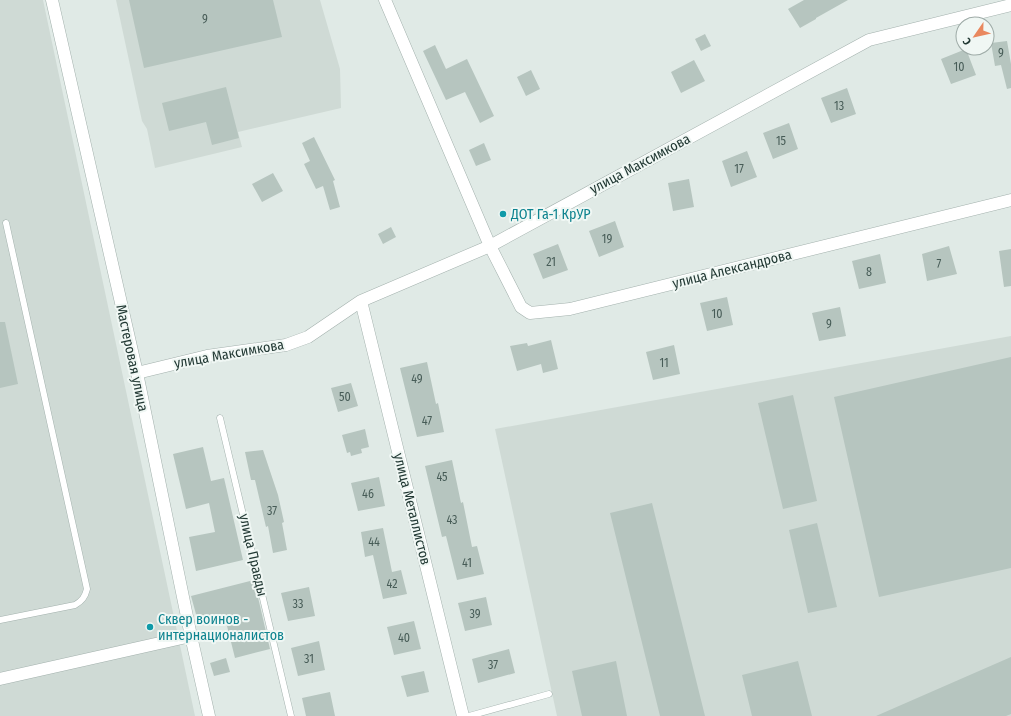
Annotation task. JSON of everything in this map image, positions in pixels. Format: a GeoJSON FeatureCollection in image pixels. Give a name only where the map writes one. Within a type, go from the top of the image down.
{"type":"FeatureCollection","features":[{"type":"Feature","properties":{"kind":"street","name":"Мастеровая улица"},"geometry":{"type":"LineString","coordinates":[[52,0],[137,373],[209,716]]}},
{"type":"Feature","properties":{"kind":"street","name":"улица Александрова"},"geometry":{"type":"LineString","coordinates":[[385,0],[490,246],[520,307],[530,313],[570,309],[1011,200]]}},
{"type":"Feature","properties":{"kind":"street","name":"улица Максимкова"},"geometry":{"type":"LineString","coordinates":[[137,373],[207,356],[286,345],[308,337],[361,301],[490,246],[869,40],[1011,5]]}},
{"type":"Feature","properties":{"kind":"street","name":"улица Металлистов"},"geometry":{"type":"LineString","coordinates":[[361,301],[463,716]]}},
{"type":"Feature","properties":{"kind":"street"},"geometry":{"type":"LineString","coordinates":[[0,678],[191,636]]}},
{"type":"Feature","properties":{"kind":"lane"},"geometry":{"type":"LineString","coordinates":[[0,620],[75,605],[84,598],[87,589],[6,223]]}},
{"type":"Feature","properties":{"kind":"lane","name":"улица Правды"},"geometry":{"type":"LineString","coordinates":[[220,418],[291,716]]}},
{"type":"Feature","properties":{"kind":"lane"},"geometry":{"type":"LineString","coordinates":[[469,716],[549,694]]}},
{"type":"Feature","properties":{"kind":"shaded area"},"geometry":{"type":"Polygon","coordinates":[[[0,0],[43,0],[195,716],[0,716],[0,0]]]}},
{"type":"Feature","properties":{"kind":"shaded area"},"geometry":{"type":"Polygon","coordinates":[[[116,0],[320,0],[340,69],[341,108],[238,132],[242,147],[155,168],[147,129],[142,121],[116,0]]]}},
{"type":"Feature","properties":{"kind":"shaded area"},"geometry":{"type":"Polygon","coordinates":[[[1011,336],[1011,716],[557,716],[495,429],[1011,336]]]}},
{"type":"Feature","properties":{"kind":"building"},"geometry":{"type":"Polygon","coordinates":[[[129,0],[273,0],[282,37],[144,68],[129,0]]]}},
{"type":"Feature","properties":{"kind":"building"},"geometry":{"type":"Polygon","coordinates":[[[804,0],[848,0],[800,28],[788,9],[804,0]]]}},
{"type":"Feature","properties":{"kind":"building"},"geometry":{"type":"Polygon","coordinates":[[[705,34],[711,46],[701,51],[695,39],[705,34]]]}},
{"type":"Feature","properties":{"kind":"building"},"geometry":{"type":"Polygon","coordinates":[[[1007,41],[1011,64],[1011,88],[1007,89],[1001,65],[995,66],[993,56],[995,56],[995,42],[1007,41]]]}},
{"type":"Feature","properties":{"kind":"building"},"geometry":{"type":"Polygon","coordinates":[[[435,45],[446,69],[467,59],[494,116],[480,123],[465,92],[446,100],[423,51],[435,45]]]}},
{"type":"Feature","properties":{"kind":"building"},"geometry":{"type":"Polygon","coordinates":[[[955,53],[955,56],[969,56],[976,75],[951,84],[941,59],[955,53]]]}},
{"type":"Feature","properties":{"kind":"building"},"geometry":{"type":"Polygon","coordinates":[[[694,60],[705,81],[681,93],[671,72],[694,60]]]}},
{"type":"Feature","properties":{"kind":"building"},"geometry":{"type":"Polygon","coordinates":[[[531,70],[540,89],[526,96],[517,77],[531,70]]]}},
{"type":"Feature","properties":{"kind":"building"},"geometry":{"type":"Polygon","coordinates":[[[226,87],[239,138],[212,145],[206,122],[169,131],[162,103],[226,87]]]}},
{"type":"Feature","properties":{"kind":"building"},"geometry":{"type":"Polygon","coordinates":[[[847,88],[856,114],[831,123],[821,98],[847,88]]]}},
{"type":"Feature","properties":{"kind":"building"},"geometry":{"type":"Polygon","coordinates":[[[789,123],[798,149],[773,159],[763,133],[789,123]]]}},
{"type":"Feature","properties":{"kind":"building"},"geometry":{"type":"Polygon","coordinates":[[[314,137],[335,180],[333,181],[340,207],[330,210],[323,186],[316,189],[304,164],[310,161],[302,143],[314,137]]]}},
{"type":"Feature","properties":{"kind":"building"},"geometry":{"type":"Polygon","coordinates":[[[484,143],[491,160],[476,166],[469,150],[484,143]]]}},
{"type":"Feature","properties":{"kind":"building"},"geometry":{"type":"Polygon","coordinates":[[[747,151],[757,177],[731,187],[722,161],[747,151]]]}},
{"type":"Feature","properties":{"kind":"building"},"geometry":{"type":"Polygon","coordinates":[[[273,173],[283,191],[262,202],[252,184],[273,173]]]}},
{"type":"Feature","properties":{"kind":"building"},"geometry":{"type":"Polygon","coordinates":[[[689,179],[694,207],[673,211],[668,183],[689,179]]]}},
{"type":"Feature","properties":{"kind":"building"},"geometry":{"type":"Polygon","coordinates":[[[615,221],[624,247],[599,257],[589,231],[615,221]]]}},
{"type":"Feature","properties":{"kind":"building"},"geometry":{"type":"Polygon","coordinates":[[[391,227],[396,237],[383,244],[378,234],[391,227]]]}},
{"type":"Feature","properties":{"kind":"building"},"geometry":{"type":"Polygon","coordinates":[[[558,244],[568,270],[543,279],[533,254],[558,244]]]}},
{"type":"Feature","properties":{"kind":"building"},"geometry":{"type":"Polygon","coordinates":[[[949,246],[957,274],[927,281],[922,254],[949,246]]]}},
{"type":"Feature","properties":{"kind":"building"},"geometry":{"type":"Polygon","coordinates":[[[1011,249],[1011,286],[1004,287],[999,251],[1011,249]]]}},
{"type":"Feature","properties":{"kind":"building"},"geometry":{"type":"Polygon","coordinates":[[[880,254],[886,283],[859,289],[852,261],[880,254]]]}},
{"type":"Feature","properties":{"kind":"building"},"geometry":{"type":"Polygon","coordinates":[[[727,297],[733,325],[707,331],[700,303],[727,297]]]}},
{"type":"Feature","properties":{"kind":"building"},"geometry":{"type":"Polygon","coordinates":[[[840,307],[846,336],[819,341],[812,313],[840,307]]]}},
{"type":"Feature","properties":{"kind":"building"},"geometry":{"type":"Polygon","coordinates":[[[0,322],[5,322],[18,384],[0,388],[0,322]]]}},
{"type":"Feature","properties":{"kind":"building"},"geometry":{"type":"Polygon","coordinates":[[[551,340],[558,369],[543,373],[541,364],[517,371],[510,346],[527,343],[528,346],[551,340]]]}},
{"type":"Feature","properties":{"kind":"building"},"geometry":{"type":"Polygon","coordinates":[[[674,345],[680,374],[653,380],[646,352],[674,345]]]}},
{"type":"Feature","properties":{"kind":"building"},"geometry":{"type":"Polygon","coordinates":[[[1011,357],[1011,568],[879,597],[834,397],[1011,357]]]}},
{"type":"Feature","properties":{"kind":"building"},"geometry":{"type":"Polygon","coordinates":[[[427,362],[444,432],[417,437],[400,368],[427,362]]]}},
{"type":"Feature","properties":{"kind":"building"},"geometry":{"type":"Polygon","coordinates":[[[351,383],[358,406],[338,412],[331,388],[351,383]]]}},
{"type":"Feature","properties":{"kind":"building"},"geometry":{"type":"Polygon","coordinates":[[[793,395],[817,501],[783,509],[758,403],[793,395]]]}},
{"type":"Feature","properties":{"kind":"building"},"geometry":{"type":"Polygon","coordinates":[[[365,429],[369,447],[361,449],[362,453],[351,456],[350,452],[347,453],[342,435],[365,429]]]}},
{"type":"Feature","properties":{"kind":"building"},"geometry":{"type":"Polygon","coordinates":[[[203,447],[211,481],[224,478],[243,560],[196,571],[189,537],[215,532],[209,503],[186,509],[173,454],[203,447]]]}},
{"type":"Feature","properties":{"kind":"building"},"geometry":{"type":"Polygon","coordinates":[[[263,450],[278,495],[284,522],[282,523],[287,550],[273,553],[268,526],[266,527],[255,480],[251,480],[245,452],[263,450]]]}},
{"type":"Feature","properties":{"kind":"building"},"geometry":{"type":"Polygon","coordinates":[[[452,460],[461,503],[463,502],[472,547],[477,546],[484,574],[457,580],[446,536],[442,537],[425,466],[452,460]]]}},
{"type":"Feature","properties":{"kind":"building"},"geometry":{"type":"Polygon","coordinates":[[[379,477],[385,506],[358,511],[351,483],[379,477]]]}},
{"type":"Feature","properties":{"kind":"building"},"geometry":{"type":"Polygon","coordinates":[[[652,503],[705,716],[660,716],[610,513],[652,503]]]}},
{"type":"Feature","properties":{"kind":"building"},"geometry":{"type":"Polygon","coordinates":[[[817,523],[837,607],[808,613],[789,530],[817,523]]]}},
{"type":"Feature","properties":{"kind":"building"},"geometry":{"type":"Polygon","coordinates":[[[383,528],[392,572],[401,570],[407,594],[383,599],[373,555],[365,557],[361,532],[383,528]]]}},
{"type":"Feature","properties":{"kind":"building"},"geometry":{"type":"Polygon","coordinates":[[[254,580],[270,649],[235,658],[225,618],[199,625],[191,596],[254,580]]]}},
{"type":"Feature","properties":{"kind":"building"},"geometry":{"type":"Polygon","coordinates":[[[309,587],[315,616],[288,621],[281,593],[309,587]]]}},
{"type":"Feature","properties":{"kind":"building"},"geometry":{"type":"Polygon","coordinates":[[[486,597],[492,625],[465,631],[458,603],[486,597]]]}},
{"type":"Feature","properties":{"kind":"building"},"geometry":{"type":"Polygon","coordinates":[[[414,621],[421,649],[394,655],[387,627],[414,621]]]}},
{"type":"Feature","properties":{"kind":"building"},"geometry":{"type":"Polygon","coordinates":[[[319,641],[325,670],[298,676],[291,648],[319,641]]]}},
{"type":"Feature","properties":{"kind":"building"},"geometry":{"type":"Polygon","coordinates":[[[509,649],[515,673],[478,683],[472,659],[509,649]]]}},
{"type":"Feature","properties":{"kind":"building"},"geometry":{"type":"Polygon","coordinates":[[[1011,657],[1011,714],[1006,716],[876,716],[1011,657]]]}},
{"type":"Feature","properties":{"kind":"building"},"geometry":{"type":"Polygon","coordinates":[[[226,658],[230,672],[214,676],[210,663],[226,658]]]}},
{"type":"Feature","properties":{"kind":"building"},"geometry":{"type":"Polygon","coordinates":[[[616,661],[627,716],[582,716],[572,671],[616,661]]]}},
{"type":"Feature","properties":{"kind":"building"},"geometry":{"type":"Polygon","coordinates":[[[798,661],[812,716],[752,716],[742,675],[798,661]]]}},
{"type":"Feature","properties":{"kind":"building"},"geometry":{"type":"Polygon","coordinates":[[[424,671],[429,692],[407,697],[401,676],[424,671]]]}},
{"type":"Feature","properties":{"kind":"building"},"geometry":{"type":"Polygon","coordinates":[[[330,692],[335,716],[306,716],[302,698],[330,692]]]}},
{"type":"Feature","properties":{"kind":"place","name":"ДОТ Га-1 КрУР"},"geometry":{"type":"Point","coordinates":[503,214]}},
{"type":"Feature","properties":{"kind":"place","name":"Сквер воинов - интернационалистов"},"geometry":{"type":"Point","coordinates":[150,627]}}]}
